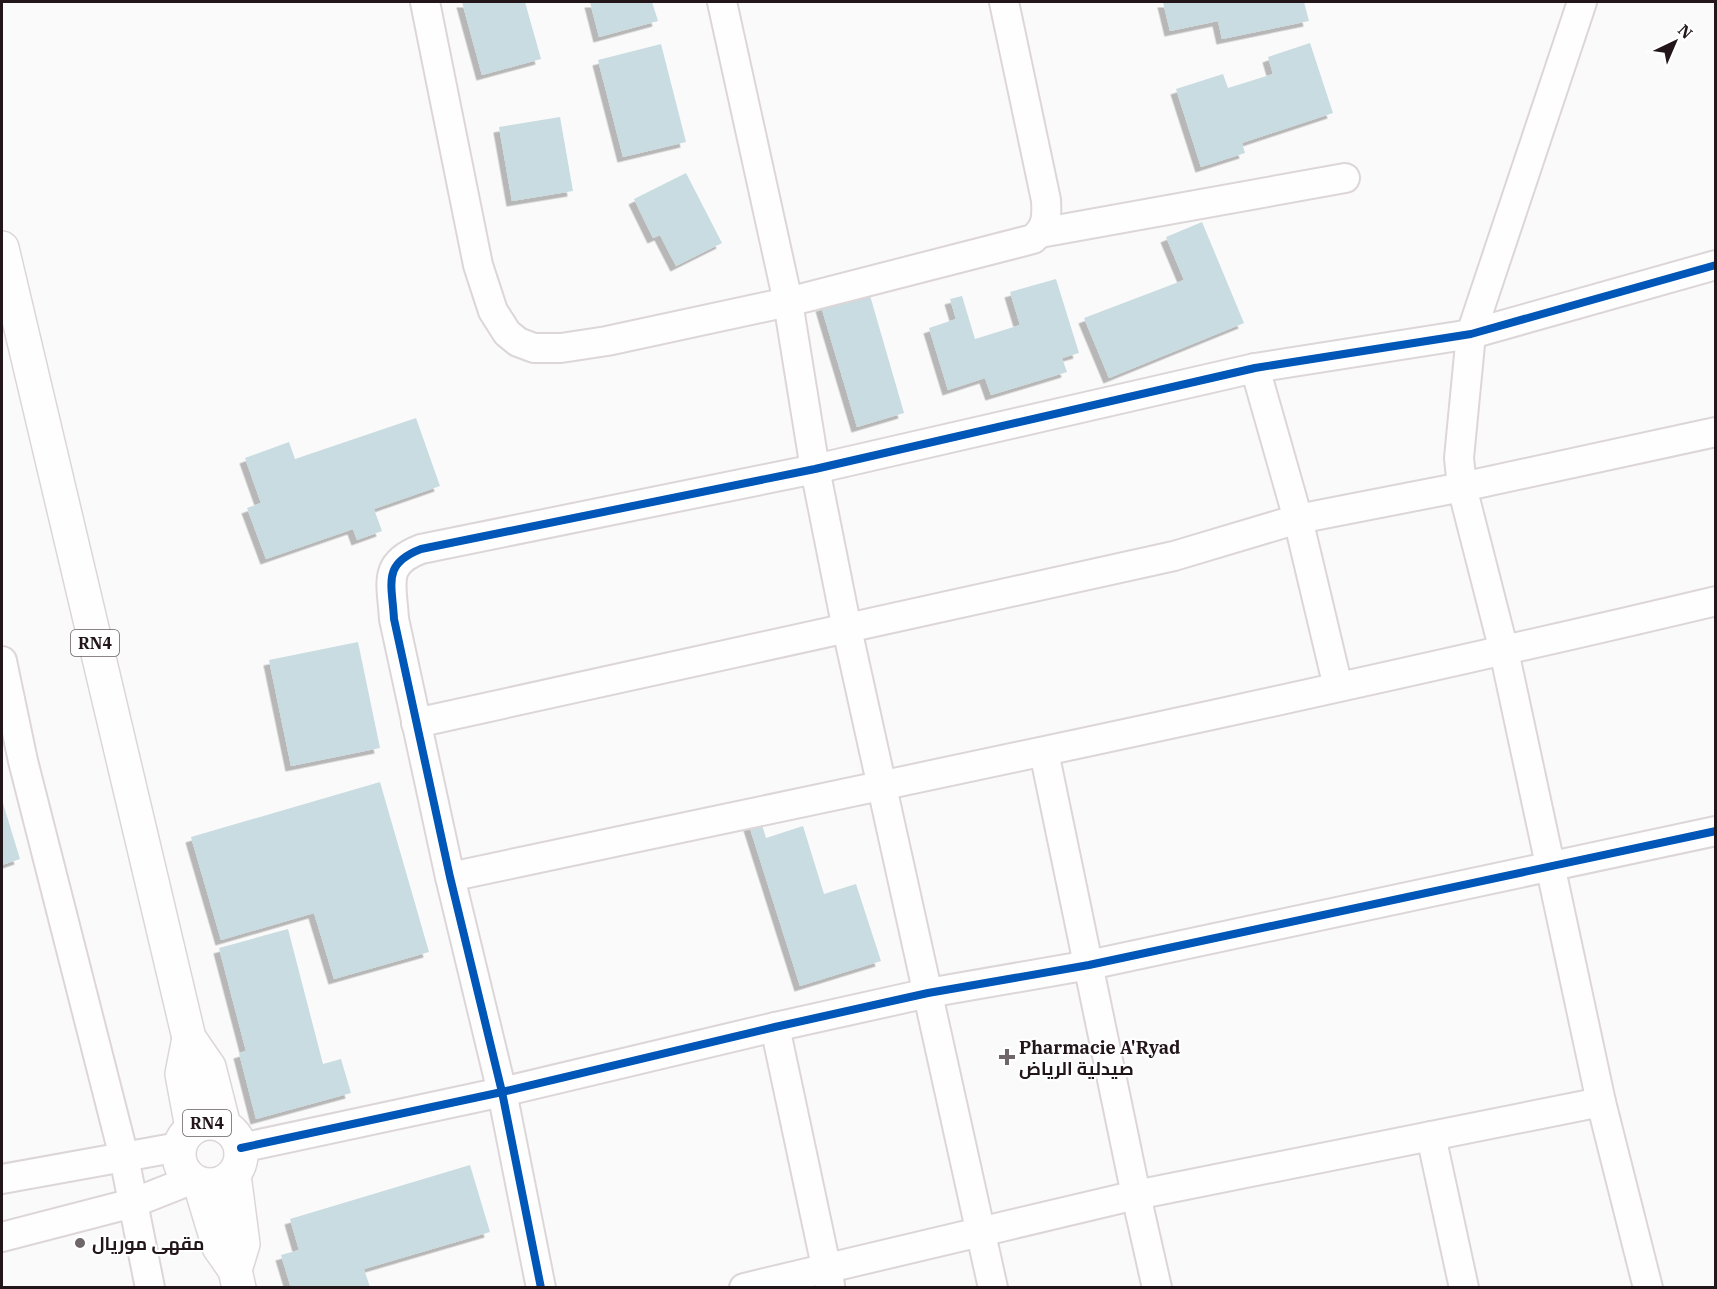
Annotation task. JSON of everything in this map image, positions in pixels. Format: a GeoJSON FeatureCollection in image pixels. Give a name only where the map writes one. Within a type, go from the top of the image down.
{"type":"FeatureCollection","features":[{"type":"Feature","properties":{"kind":"main road","name":"RN4"},"geometry":{"type":"LineString","coordinates":[[2,248],[189,1038],[209,1067],[233,1150],[243,1244],[237,1279]]}},
{"type":"Feature","properties":{"kind":"main road","name":"RN4"},"geometry":{"type":"LineString","coordinates":[[189,1038],[182,1074],[185,1138],[178,1160],[183,1171],[195,1182],[219,1247],[237,1279]]}},
{"type":"Feature","properties":{"kind":"main road","name":"RN4"},"geometry":{"type":"LineString","coordinates":[[185,1138],[202,1124],[214,1123],[233,1150]]}},
{"type":"Feature","properties":{"kind":"main road"},"geometry":{"type":"LineString","coordinates":[[195,1182],[212,1186],[224,1183],[233,1150]]}},
{"type":"Feature","properties":{"kind":"street"},"geometry":{"type":"LineString","coordinates":[[425,2],[478,265],[493,311],[507,333],[518,342],[534,348],[561,348],[607,341],[788,302],[1034,239],[1047,220],[1047,200],[1004,2]]}},
{"type":"Feature","properties":{"kind":"street"},"geometry":{"type":"LineString","coordinates":[[722,2],[788,302],[815,469],[847,628],[993,1287]]}},
{"type":"Feature","properties":{"kind":"street"},"geometry":{"type":"LineString","coordinates":[[1581,2],[1471,334],[1459,440],[1462,487],[1504,651],[1601,1102],[1647,1287]]}},
{"type":"Feature","properties":{"kind":"street"},"geometry":{"type":"LineString","coordinates":[[1040,233],[1346,178]]}},
{"type":"Feature","properties":{"kind":"street"},"geometry":{"type":"LineString","coordinates":[[541,1287],[502,1092],[450,877],[394,619],[392,578],[395,565],[402,558],[422,549],[815,469],[1255,368],[1471,334],[1716,266]]}},
{"type":"Feature","properties":{"kind":"street"},"geometry":{"type":"LineString","coordinates":[[1255,368],[1298,519],[1338,687]]}},
{"type":"Feature","properties":{"kind":"street"},"geometry":{"type":"LineString","coordinates":[[416,723],[1174,556],[1298,519],[1462,487],[1716,432]]}},
{"type":"Feature","properties":{"kind":"street"},"geometry":{"type":"LineString","coordinates":[[450,877],[1044,752],[1504,651],[1716,601]]}},
{"type":"Feature","properties":{"kind":"street"},"geometry":{"type":"LineString","coordinates":[[2,661],[23,761],[124,1157],[150,1287]]}},
{"type":"Feature","properties":{"kind":"street"},"geometry":{"type":"LineString","coordinates":[[1044,752],[1157,1287]]}},
{"type":"Feature","properties":{"kind":"street"},"geometry":{"type":"LineString","coordinates":[[233,1150],[502,1092],[928,993],[1089,965],[1716,831]]}},
{"type":"Feature","properties":{"kind":"street"},"geometry":{"type":"LineString","coordinates":[[775,1027],[828,1278]]}},
{"type":"Feature","properties":{"kind":"street"},"geometry":{"type":"LineString","coordinates":[[744,1287],[828,1278],[981,1231],[1136,1195],[1601,1102]]}},
{"type":"Feature","properties":{"kind":"street"},"geometry":{"type":"LineString","coordinates":[[1431,1136],[1464,1287]]}},
{"type":"Feature","properties":{"kind":"street"},"geometry":{"type":"LineString","coordinates":[[2,1179],[124,1157],[185,1138]]}},
{"type":"Feature","properties":{"kind":"street"},"geometry":{"type":"LineString","coordinates":[[2,1237],[133,1203],[195,1182]]}},
{"type":"Feature","properties":{"kind":"building"},"geometry":{"type":"Polygon","coordinates":[[[462,2],[525,2],[541,59],[482,75],[462,2]]]}},
{"type":"Feature","properties":{"kind":"building"},"geometry":{"type":"Polygon","coordinates":[[[590,2],[652,2],[658,21],[599,37],[590,2]]]}},
{"type":"Feature","properties":{"kind":"building"},"geometry":{"type":"Polygon","coordinates":[[[1163,2],[1304,2],[1309,21],[1222,39],[1218,21],[1170,31],[1163,2]]]}},
{"type":"Feature","properties":{"kind":"building"},"geometry":{"type":"Polygon","coordinates":[[[1310,43],[1333,113],[1242,143],[1245,153],[1201,167],[1176,89],[1223,74],[1228,88],[1273,74],[1268,57],[1310,43]]]}},
{"type":"Feature","properties":{"kind":"building"},"geometry":{"type":"Polygon","coordinates":[[[661,44],[686,142],[623,157],[598,60],[661,44]]]}},
{"type":"Feature","properties":{"kind":"building"},"geometry":{"type":"Polygon","coordinates":[[[560,117],[573,191],[512,201],[499,127],[560,117]]]}},
{"type":"Feature","properties":{"kind":"building"},"geometry":{"type":"Polygon","coordinates":[[[686,173],[722,243],[676,266],[660,235],[653,238],[634,199],[686,173]]]}},
{"type":"Feature","properties":{"kind":"building"},"geometry":{"type":"Polygon","coordinates":[[[1202,222],[1244,323],[1109,378],[1084,318],[1184,280],[1166,237],[1202,222]]]}},
{"type":"Feature","properties":{"kind":"building"},"geometry":{"type":"Polygon","coordinates":[[[1056,279],[1079,353],[1062,358],[1067,372],[991,395],[985,378],[948,390],[929,328],[956,319],[950,299],[962,296],[975,339],[1020,325],[1010,292],[1056,279]]]}},
{"type":"Feature","properties":{"kind":"building"},"geometry":{"type":"Polygon","coordinates":[[[869,292],[904,413],[857,427],[821,306],[869,292]]]}},
{"type":"Feature","properties":{"kind":"building"},"geometry":{"type":"Polygon","coordinates":[[[416,418],[440,486],[374,509],[382,531],[357,540],[353,529],[266,559],[247,508],[261,503],[245,458],[289,442],[295,459],[416,418]]]}},
{"type":"Feature","properties":{"kind":"building"},"geometry":{"type":"Polygon","coordinates":[[[358,642],[380,748],[291,766],[269,660],[358,642]]]}},
{"type":"Feature","properties":{"kind":"building"},"geometry":{"type":"Polygon","coordinates":[[[380,782],[429,952],[334,979],[314,913],[221,940],[191,837],[380,782]]]}},
{"type":"Feature","properties":{"kind":"building"},"geometry":{"type":"Polygon","coordinates":[[[2,800],[20,859],[2,865],[2,800]]]}},
{"type":"Feature","properties":{"kind":"building"},"geometry":{"type":"Polygon","coordinates":[[[759,815],[766,838],[803,826],[824,894],[856,884],[881,961],[800,986],[747,819],[759,815]]]}},
{"type":"Feature","properties":{"kind":"building"},"geometry":{"type":"Polygon","coordinates":[[[288,929],[323,1064],[341,1059],[351,1093],[256,1119],[239,1053],[246,1051],[219,948],[288,929]]]}},
{"type":"Feature","properties":{"kind":"building"},"geometry":{"type":"Polygon","coordinates":[[[470,1165],[490,1232],[364,1269],[370,1287],[367,1288],[291,1288],[281,1255],[299,1250],[290,1219],[470,1165]]]}},
{"type":"Feature","properties":{"kind":"cycle path"},"geometry":{"type":"LineString","coordinates":[[541,1288],[502,1092],[450,877],[394,619],[391,585],[392,576],[400,561],[421,549],[815,469],[1255,368],[1471,334],[1716,265]]}},
{"type":"Feature","properties":{"kind":"cycle path"},"geometry":{"type":"LineString","coordinates":[[241,1148],[502,1092],[928,993],[1089,965],[1716,831]]}},
{"type":"Feature","properties":{"kind":"place","name":"Pharmacie A'Ryad صيدلية الرياض"},"geometry":{"type":"Point","coordinates":[1007,1057]}},
{"type":"Feature","properties":{"kind":"place","name":"مقهى موريال"},"geometry":{"type":"Point","coordinates":[80,1243]}}]}
